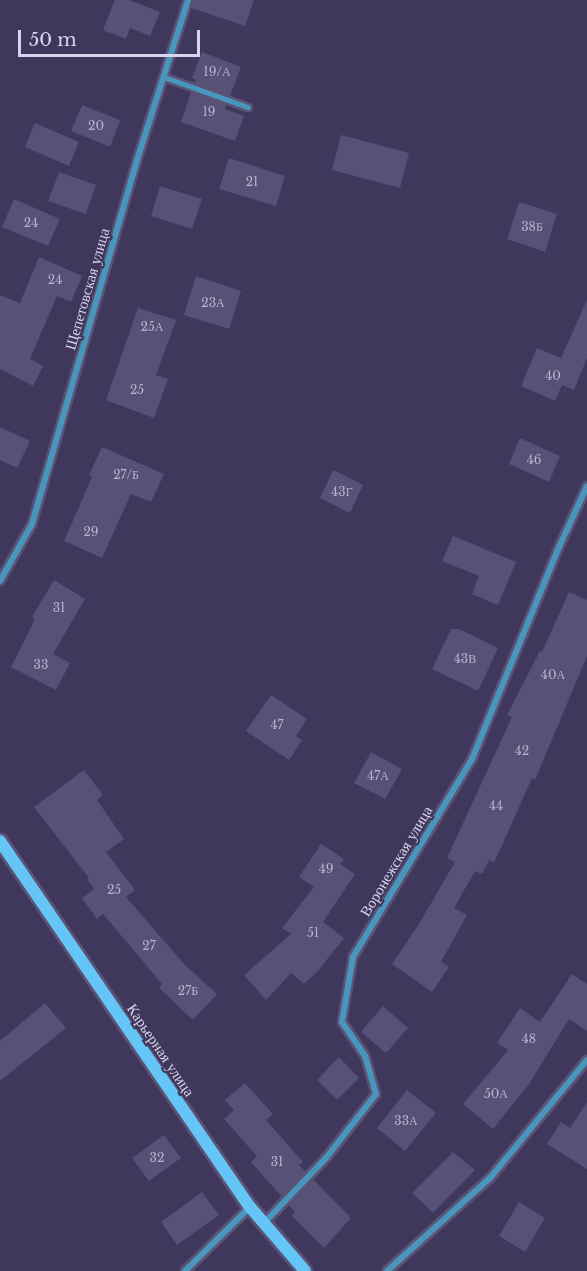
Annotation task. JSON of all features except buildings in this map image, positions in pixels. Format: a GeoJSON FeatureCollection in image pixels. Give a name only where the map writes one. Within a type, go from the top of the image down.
{"type":"FeatureCollection","features":[{"type":"Feature","properties":{"kind":"street","name":"Щепетовская улица"},"geometry":{"type":"LineString","coordinates":[[0,581],[32,524],[137,160],[188,0]]}},
{"type":"Feature","properties":{"kind":"street","name":"Воронежская улица"},"geometry":{"type":"LineString","coordinates":[[263,1223],[326,1158],[376,1094],[365,1056],[342,1022],[353,957],[472,759],[558,547],[587,486]]}},
{"type":"Feature","properties":{"kind":"street","name":"Карьерная улица"},"geometry":{"type":"LineString","coordinates":[[0,841],[250,1207],[305,1271]]}},
{"type":"Feature","properties":{"kind":"street"},"geometry":{"type":"LineString","coordinates":[[387,1271],[490,1178],[587,1060]]}},
{"type":"Feature","properties":{"kind":"street"},"geometry":{"type":"LineString","coordinates":[[185,1271],[250,1207]]}},
{"type":"Feature","properties":{"kind":"lane"},"geometry":{"type":"LineString","coordinates":[[164,77],[248,107]]}}]}
